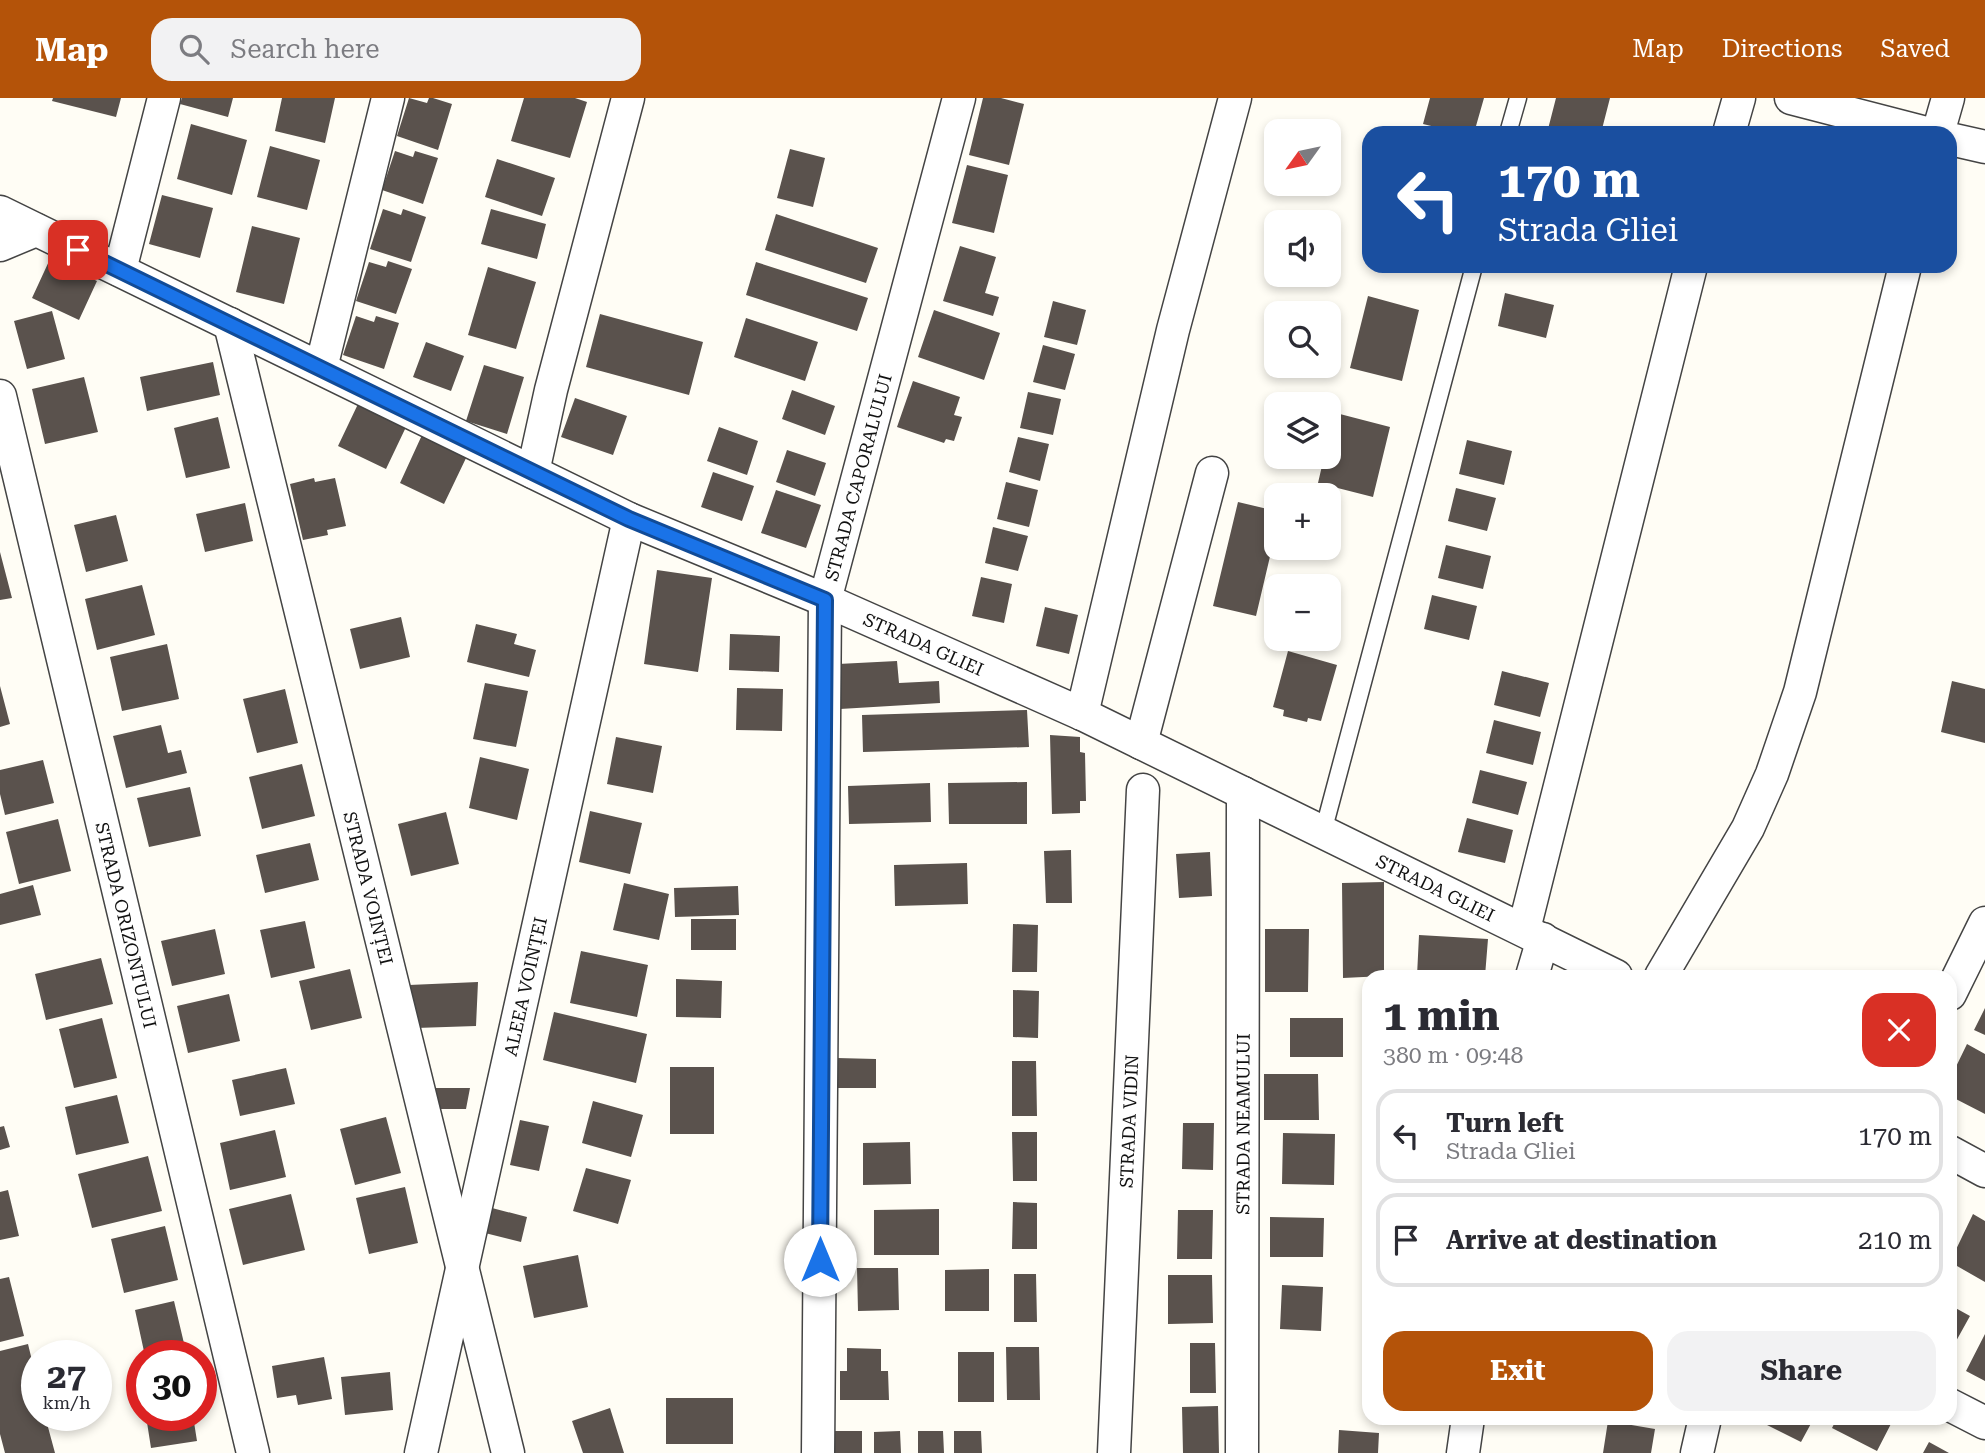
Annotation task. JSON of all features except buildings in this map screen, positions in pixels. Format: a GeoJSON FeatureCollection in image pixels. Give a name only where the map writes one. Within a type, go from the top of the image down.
{"type":"FeatureCollection","features":[{"type":"Feature","properties":{"kind":"street"},"geometry":{"type":"LineString","coordinates":[[120,270],[164,98]]}},
{"type":"Feature","properties":{"kind":"street"},"geometry":{"type":"LineString","coordinates":[[321,368],[388,98]]}},
{"type":"Feature","properties":{"kind":"street"},"geometry":{"type":"LineString","coordinates":[[533,472],[551,390],[628,98]]}},
{"type":"Feature","properties":{"kind":"street","name":"STRADA CAPORALULUI"},"geometry":{"type":"LineString","coordinates":[[818,1453],[825,600],[959,98]]}},
{"type":"Feature","properties":{"kind":"street"},"geometry":{"type":"LineString","coordinates":[[1082,714],[1173,330],[1235,98]]}},
{"type":"Feature","properties":{"kind":"street"},"geometry":{"type":"LineString","coordinates":[[1731,126],[1739,98]]}},
{"type":"Feature","properties":{"kind":"street"},"geometry":{"type":"LineString","coordinates":[[1791,98],[1899,126]]}},
{"type":"Feature","properties":{"kind":"street"},"geometry":{"type":"LineString","coordinates":[[1940,126],[1948,98]]}},
{"type":"Feature","properties":{"kind":"street"},"geometry":{"type":"LineString","coordinates":[[1957,141],[1985,147]]}},
{"type":"Feature","properties":{"kind":"street","name":"STRADA GLIEI"},"geometry":{"type":"LineString","coordinates":[[0,212],[629,519],[825,600],[1082,714],[1604,970]]}},
{"type":"Feature","properties":{"kind":"street"},"geometry":{"type":"LineString","coordinates":[[0,245],[36,230]]}},
{"type":"Feature","properties":{"kind":"street"},"geometry":{"type":"LineString","coordinates":[[1532,970],[1534,934],[1689,273]]}},
{"type":"Feature","properties":{"kind":"street"},"geometry":{"type":"LineString","coordinates":[[1665,970],[1748,828],[1772,774],[1800,692],[1903,273]]}},
{"type":"Feature","properties":{"kind":"street","name":"STRADA VOINȚEI"},"geometry":{"type":"LineString","coordinates":[[230,324],[508,1453]]}},
{"type":"Feature","properties":{"kind":"street","name":"STRADA ORIZONTULUI"},"geometry":{"type":"LineString","coordinates":[[0,396],[253,1453]]}},
{"type":"Feature","properties":{"kind":"street"},"geometry":{"type":"LineString","coordinates":[[1141,743],[1212,473]]}},
{"type":"Feature","properties":{"kind":"street","name":"ALEEA VOINȚEI"},"geometry":{"type":"LineString","coordinates":[[421,1453],[629,519]]}},
{"type":"Feature","properties":{"kind":"street","name":"STRADA VIDIN"},"geometry":{"type":"LineString","coordinates":[[1114,1453],[1143,790]]}},
{"type":"Feature","properties":{"kind":"street","name":"STRADA NEAMULUI"},"geometry":{"type":"LineString","coordinates":[[1242,1453],[1243,793]]}},
{"type":"Feature","properties":{"kind":"street"},"geometry":{"type":"LineString","coordinates":[[1957,980],[1985,923]]}},
{"type":"Feature","properties":{"kind":"street"},"geometry":{"type":"LineString","coordinates":[[1957,1156],[1985,1171]]}},
{"type":"Feature","properties":{"kind":"street"},"geometry":{"type":"LineString","coordinates":[[1957,1409],[1985,1423]]}},
{"type":"Feature","properties":{"kind":"street"},"geometry":{"type":"LineString","coordinates":[[1463,1453],[1467,1425]]}},
{"type":"Feature","properties":{"kind":"street"},"geometry":{"type":"LineString","coordinates":[[1697,1453],[1703,1425]]}},
{"type":"Feature","properties":{"kind":"lane"},"geometry":{"type":"LineString","coordinates":[[1510,126],[1518,98]]}},
{"type":"Feature","properties":{"kind":"lane"},"geometry":{"type":"LineString","coordinates":[[1323,832],[1472,273]]}},
{"type":"Feature","properties":{"kind":"route"},"geometry":{"type":"LineString","coordinates":[[78,250],[629,519],[825,600],[820,1260]]}}]}
